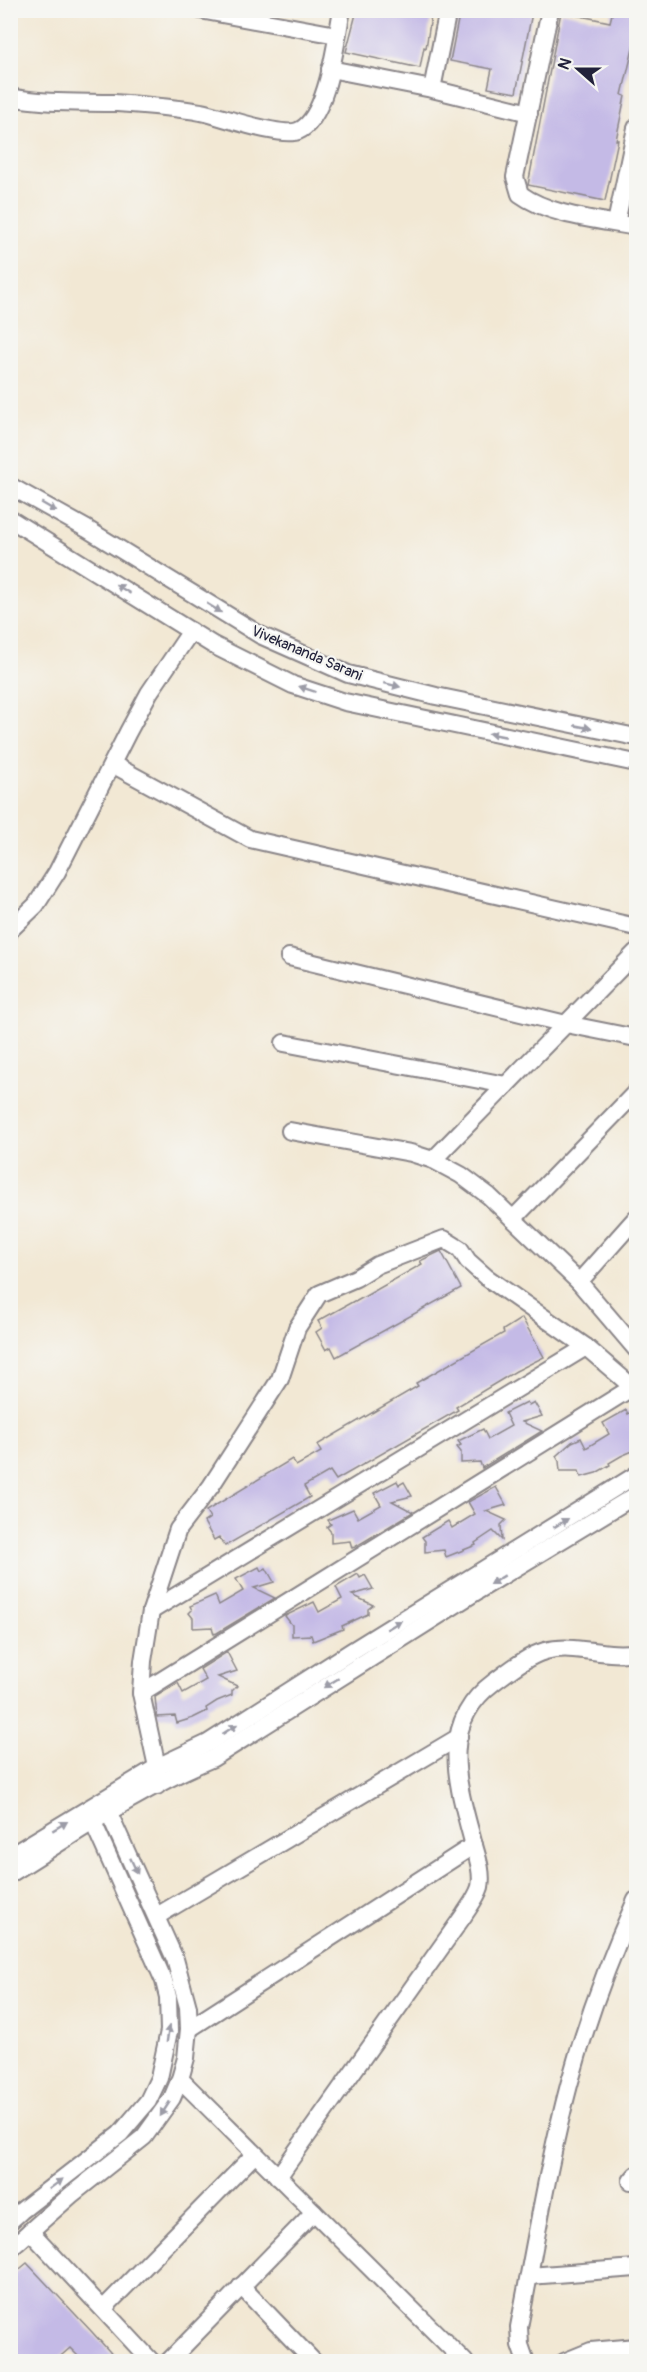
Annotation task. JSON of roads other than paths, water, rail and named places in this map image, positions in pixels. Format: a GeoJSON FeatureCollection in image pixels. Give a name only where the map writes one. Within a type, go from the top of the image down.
{"type":"FeatureCollection","features":[{"type":"Feature","properties":{"kind":"street"},"geometry":{"type":"LineString","coordinates":[[200,10],[238,14],[337,35]]}},
{"type":"Feature","properties":{"kind":"street"},"geometry":{"type":"LineString","coordinates":[[10,97],[65,104],[113,103],[156,106],[202,112],[283,133],[298,131],[308,124],[319,108],[342,10]]}},
{"type":"Feature","properties":{"kind":"street"},"geometry":{"type":"LineString","coordinates":[[432,89],[448,10]]}},
{"type":"Feature","properties":{"kind":"street"},"geometry":{"type":"LineString","coordinates":[[550,10],[515,177],[520,194],[533,204],[549,209],[636,228]]}},
{"type":"Feature","properties":{"kind":"street"},"geometry":{"type":"LineString","coordinates":[[330,69],[432,89],[528,112]]}},
{"type":"Feature","properties":{"kind":"street"},"geometry":{"type":"LineString","coordinates":[[616,223],[636,128]]}},
{"type":"Feature","properties":{"kind":"street","name":"Vivekananda Sarani"},"geometry":{"type":"LineString","coordinates":[[10,486],[87,529],[260,635],[348,674],[436,696],[636,738]]}},
{"type":"Feature","properties":{"kind":"street","name":"Vivekananda Sarani"},"geometry":{"type":"LineString","coordinates":[[10,519],[191,631],[250,665],[293,685],[345,702],[636,763]]}},
{"type":"Feature","properties":{"kind":"street"},"geometry":{"type":"LineString","coordinates":[[10,930],[36,905],[57,872],[149,693],[191,631]]}},
{"type":"Feature","properties":{"kind":"street"},"geometry":{"type":"LineString","coordinates":[[112,764],[250,839],[636,927]]}},
{"type":"Feature","properties":{"kind":"street"},"geometry":{"type":"LineString","coordinates":[[433,1160],[636,952]]}},
{"type":"Feature","properties":{"kind":"street"},"geometry":{"type":"LineString","coordinates":[[289,957],[566,1024],[636,1038]]}},
{"type":"Feature","properties":{"kind":"street"},"geometry":{"type":"LineString","coordinates":[[284,1043],[506,1085]]}},
{"type":"Feature","properties":{"kind":"street"},"geometry":{"type":"LineString","coordinates":[[513,1220],[636,1092]]}},
{"type":"Feature","properties":{"kind":"street"},"geometry":{"type":"LineString","coordinates":[[290,1131],[411,1153],[433,1160],[471,1182],[489,1196],[579,1282],[636,1349]]}},
{"type":"Feature","properties":{"kind":"street"},"geometry":{"type":"LineString","coordinates":[[579,1282],[636,1218]]}},
{"type":"Feature","properties":{"kind":"street"},"geometry":{"type":"LineString","coordinates":[[141,1693],[635,1389],[586,1347],[486,1277],[468,1261],[460,1249],[444,1239],[377,1265],[356,1278],[319,1294],[297,1328],[280,1379],[211,1486],[178,1529],[151,1611],[143,1661],[141,1693],[157,1767],[157,1786]]}},
{"type":"Feature","properties":{"kind":"street"},"geometry":{"type":"LineString","coordinates":[[151,1611],[586,1347]]}},
{"type":"Feature","properties":{"kind":"street"},"geometry":{"type":"LineString","coordinates":[[10,1856],[157,1767],[208,1743],[636,1475]]}},
{"type":"Feature","properties":{"kind":"street"},"geometry":{"type":"LineString","coordinates":[[10,1874],[93,1822],[184,1770],[213,1758],[474,1593],[636,1495]]}},
{"type":"Feature","properties":{"kind":"street"},"geometry":{"type":"LineString","coordinates":[[278,2177],[464,1916],[480,1888],[480,1871],[455,1763],[459,1737],[468,1710],[482,1691],[526,1660],[544,1651],[563,1648],[624,1654],[636,1652]]}},
{"type":"Feature","properties":{"kind":"street"},"geometry":{"type":"LineString","coordinates":[[157,1916],[459,1737]]}},
{"type":"Feature","properties":{"kind":"street"},"geometry":{"type":"LineString","coordinates":[[10,2249],[71,2195],[144,2137],[172,2098],[186,2058],[189,2030],[184,1989],[175,1959],[109,1813]]}},
{"type":"Feature","properties":{"kind":"street"},"geometry":{"type":"LineString","coordinates":[[10,2221],[120,2134],[133,2121],[148,2101],[159,2078],[164,2060],[170,2016],[164,1980],[93,1822]]}},
{"type":"Feature","properties":{"kind":"street"},"geometry":{"type":"LineString","coordinates":[[189,2030],[474,1845]]}},
{"type":"Feature","properties":{"kind":"street"},"geometry":{"type":"LineString","coordinates":[[526,2361],[520,2345],[519,2327],[569,2086],[588,2020],[631,1932],[636,1900]]}},
{"type":"Feature","properties":{"kind":"street"},"geometry":{"type":"LineString","coordinates":[[180,2079],[465,2361]]}},
{"type":"Feature","properties":{"kind":"street"},"geometry":{"type":"LineString","coordinates":[[103,2309],[255,2154]]}},
{"type":"Feature","properties":{"kind":"street"},"geometry":{"type":"LineString","coordinates":[[168,2361],[314,2212]]}},
{"type":"Feature","properties":{"kind":"street"},"geometry":{"type":"LineString","coordinates":[[30,2231],[152,2361]]}},
{"type":"Feature","properties":{"kind":"street"},"geometry":{"type":"LineString","coordinates":[[529,2276],[636,2268]]}},
{"type":"Feature","properties":{"kind":"street"},"geometry":{"type":"LineString","coordinates":[[241,2286],[314,2361]]}},
{"type":"Feature","properties":{"kind":"street"},"geometry":{"type":"LineString","coordinates":[[564,2361],[591,2351],[636,2347]]}}]}
